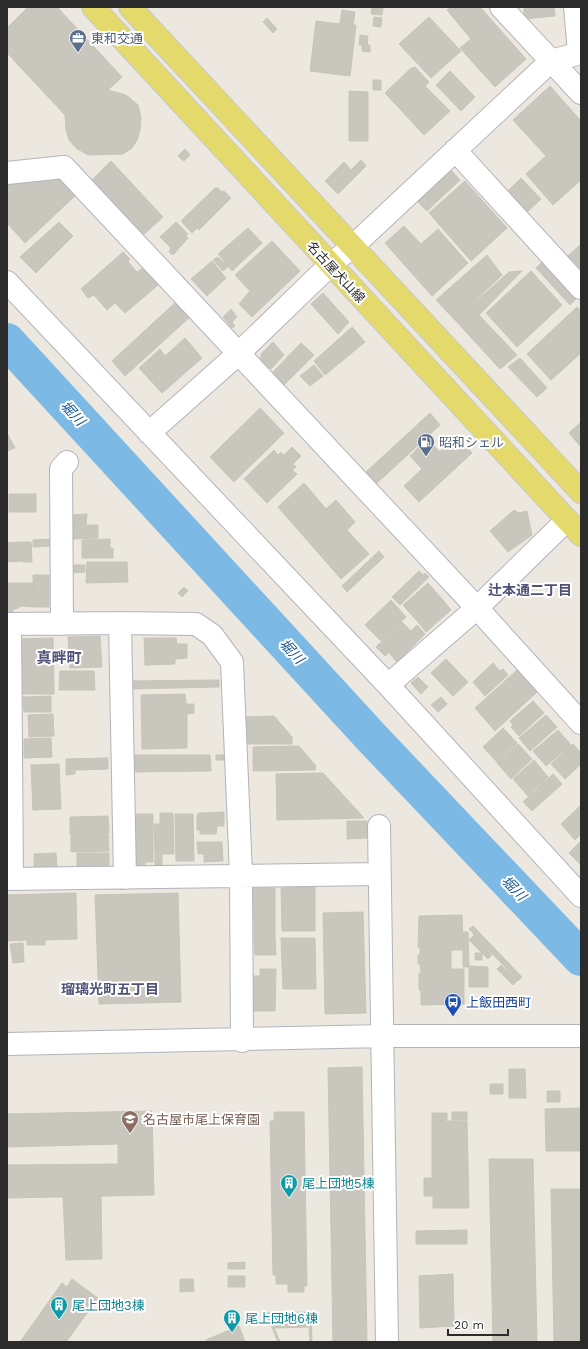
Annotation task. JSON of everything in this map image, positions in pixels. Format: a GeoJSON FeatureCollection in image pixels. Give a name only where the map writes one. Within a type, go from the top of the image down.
{"type":"FeatureCollection","features":[{"type":"Feature","properties":{"kind":"main road","name":"名古屋犬山線"},"geometry":{"type":"LineString","coordinates":[[93,7],[330,265],[574,527]]}},
{"type":"Feature","properties":{"kind":"main road"},"geometry":{"type":"LineString","coordinates":[[130,7],[581,492]]}},
{"type":"Feature","properties":{"kind":"street"},"geometry":{"type":"LineString","coordinates":[[501,7],[581,93]]}},
{"type":"Feature","properties":{"kind":"street"},"geometry":{"type":"LineString","coordinates":[[149,433],[238,354],[330,265],[352,247],[550,60],[580,53],[575,7]]}},
{"type":"Feature","properties":{"kind":"street"},"geometry":{"type":"LineString","coordinates":[[454,150],[581,288]]}},
{"type":"Feature","properties":{"kind":"street"},"geometry":{"type":"LineString","coordinates":[[7,173],[64,167],[477,608],[581,723]]}},
{"type":"Feature","properties":{"kind":"street"},"geometry":{"type":"LineString","coordinates":[[7,282],[388,685],[581,896]]}},
{"type":"Feature","properties":{"kind":"street"},"geometry":{"type":"LineString","coordinates":[[62,624],[61,469],[67,462]]}},
{"type":"Feature","properties":{"kind":"street"},"geometry":{"type":"LineString","coordinates":[[388,685],[574,527]]}},
{"type":"Feature","properties":{"kind":"street"},"geometry":{"type":"LineString","coordinates":[[120,623],[125,878]]}},
{"type":"Feature","properties":{"kind":"street"},"geometry":{"type":"LineString","coordinates":[[242,1040],[241,875],[232,662],[212,635],[196,624],[9,624],[10,879],[241,875],[379,874]]}},
{"type":"Feature","properties":{"kind":"street"},"geometry":{"type":"LineString","coordinates":[[379,826],[387,1342]]}},
{"type":"Feature","properties":{"kind":"street"},"geometry":{"type":"LineString","coordinates":[[7,1044],[383,1036],[581,1036]]}},
{"type":"Feature","properties":{"kind":"building"},"geometry":{"type":"Polygon","coordinates":[[[28,7],[57,7],[122,77],[108,90],[126,95],[138,105],[141,117],[140,130],[137,140],[132,148],[123,154],[88,155],[76,148],[69,140],[66,130],[65,115],[7,53],[7,28],[28,7]]]}},
{"type":"Feature","properties":{"kind":"building"},"geometry":{"type":"Polygon","coordinates":[[[372,7],[383,8],[382,15],[371,14],[372,7]]]}},
{"type":"Feature","properties":{"kind":"building"},"geometry":{"type":"Polygon","coordinates":[[[451,7],[480,7],[526,59],[495,87],[460,48],[471,39],[447,10],[451,7]]]}},
{"type":"Feature","properties":{"kind":"building"},"geometry":{"type":"Polygon","coordinates":[[[524,7],[554,7],[555,16],[524,19],[524,7]]]}},
{"type":"Feature","properties":{"kind":"building"},"geometry":{"type":"Polygon","coordinates":[[[342,10],[355,12],[353,25],[356,25],[350,76],[310,71],[316,21],[340,24],[342,10]]]}},
{"type":"Feature","properties":{"kind":"building"},"geometry":{"type":"Polygon","coordinates":[[[374,17],[382,18],[381,27],[373,26],[374,17]]]}},
{"type":"Feature","properties":{"kind":"building"},"geometry":{"type":"Polygon","coordinates":[[[429,17],[461,51],[431,78],[399,44],[429,17]]]}},
{"type":"Feature","properties":{"kind":"building"},"geometry":{"type":"Polygon","coordinates":[[[267,18],[277,29],[273,33],[263,22],[267,18]]]}},
{"type":"Feature","properties":{"kind":"building"},"geometry":{"type":"Polygon","coordinates":[[[360,35],[368,36],[367,45],[370,45],[370,52],[362,51],[362,45],[359,45],[360,35]]]}},
{"type":"Feature","properties":{"kind":"building"},"geometry":{"type":"Polygon","coordinates":[[[415,67],[429,82],[425,86],[450,111],[424,135],[385,93],[410,69],[415,67]]]}},
{"type":"Feature","properties":{"kind":"building"},"geometry":{"type":"Polygon","coordinates":[[[450,71],[475,97],[461,111],[436,85],[450,71]]]}},
{"type":"Feature","properties":{"kind":"building"},"geometry":{"type":"Polygon","coordinates":[[[373,80],[381,80],[381,90],[373,90],[373,80]]]}},
{"type":"Feature","properties":{"kind":"building"},"geometry":{"type":"Polygon","coordinates":[[[550,86],[581,121],[581,180],[553,205],[526,174],[546,156],[513,120],[550,86]]]}},
{"type":"Feature","properties":{"kind":"building"},"geometry":{"type":"Polygon","coordinates":[[[349,91],[368,92],[368,141],[349,141],[349,91]]]}},
{"type":"Feature","properties":{"kind":"building"},"geometry":{"type":"Polygon","coordinates":[[[185,149],[190,155],[184,161],[178,156],[185,149]]]}},
{"type":"Feature","properties":{"kind":"building"},"geometry":{"type":"Polygon","coordinates":[[[361,160],[366,166],[338,194],[325,181],[344,162],[351,170],[361,160]]]}},
{"type":"Feature","properties":{"kind":"building"},"geometry":{"type":"Polygon","coordinates":[[[111,161],[163,217],[142,236],[91,181],[111,161]]]}},
{"type":"Feature","properties":{"kind":"building"},"geometry":{"type":"Polygon","coordinates":[[[451,170],[460,180],[427,211],[418,202],[451,170]]]}},
{"type":"Feature","properties":{"kind":"building"},"geometry":{"type":"Polygon","coordinates":[[[62,178],[77,194],[25,243],[7,223],[7,185],[62,178]]]}},
{"type":"Feature","properties":{"kind":"building"},"geometry":{"type":"Polygon","coordinates":[[[521,178],[541,199],[525,214],[506,193],[521,178]]]}},
{"type":"Feature","properties":{"kind":"building"},"geometry":{"type":"Polygon","coordinates":[[[465,181],[507,228],[471,261],[429,213],[465,181]]]}},
{"type":"Feature","properties":{"kind":"building"},"geometry":{"type":"Polygon","coordinates":[[[215,188],[218,188],[222,192],[224,191],[231,198],[199,230],[197,228],[192,233],[182,222],[182,220],[215,188]]]}},
{"type":"Feature","properties":{"kind":"building"},"geometry":{"type":"Polygon","coordinates":[[[59,222],[73,236],[36,273],[20,257],[59,222]]]}},
{"type":"Feature","properties":{"kind":"building"},"geometry":{"type":"Polygon","coordinates":[[[176,222],[188,234],[186,236],[188,238],[173,255],[169,252],[171,248],[160,237],[176,222]]]}},
{"type":"Feature","properties":{"kind":"building"},"geometry":{"type":"Polygon","coordinates":[[[404,226],[421,244],[438,229],[468,263],[432,296],[385,243],[404,226]]]}},
{"type":"Feature","properties":{"kind":"building"},"geometry":{"type":"Polygon","coordinates":[[[248,228],[262,243],[232,271],[218,254],[248,228]]]}},
{"type":"Feature","properties":{"kind":"building"},"geometry":{"type":"Polygon","coordinates":[[[272,241],[300,271],[252,317],[239,304],[250,291],[235,275],[272,241]]]}},
{"type":"Feature","properties":{"kind":"building"},"geometry":{"type":"Polygon","coordinates":[[[581,244],[581,269],[568,256],[581,244]]]}},
{"type":"Feature","properties":{"kind":"building"},"geometry":{"type":"Polygon","coordinates":[[[123,252],[130,259],[128,262],[137,272],[144,267],[158,285],[125,313],[115,303],[107,310],[94,295],[88,298],[81,289],[123,252]]]}},
{"type":"Feature","properties":{"kind":"building"},"geometry":{"type":"Polygon","coordinates":[[[487,255],[502,275],[455,320],[436,300],[487,255]]]}},
{"type":"Feature","properties":{"kind":"building"},"geometry":{"type":"Polygon","coordinates":[[[218,257],[228,267],[223,271],[213,260],[218,257]]]}},
{"type":"Feature","properties":{"kind":"building"},"geometry":{"type":"Polygon","coordinates":[[[212,261],[226,278],[207,296],[191,279],[212,261]]]}},
{"type":"Feature","properties":{"kind":"building"},"geometry":{"type":"Polygon","coordinates":[[[543,261],[578,297],[570,305],[536,268],[543,261]]]}},
{"type":"Feature","properties":{"kind":"building"},"geometry":{"type":"Polygon","coordinates":[[[522,271],[479,315],[517,355],[500,369],[455,320],[509,272],[522,271]]]}},
{"type":"Feature","properties":{"kind":"building"},"geometry":{"type":"Polygon","coordinates":[[[531,271],[562,305],[517,347],[486,313],[531,271]]]}},
{"type":"Feature","properties":{"kind":"building"},"geometry":{"type":"Polygon","coordinates":[[[323,293],[349,322],[338,334],[311,304],[323,293]]]}},
{"type":"Feature","properties":{"kind":"building"},"geometry":{"type":"Polygon","coordinates":[[[177,301],[191,316],[125,376],[112,361],[177,301]]]}},
{"type":"Feature","properties":{"kind":"building"},"geometry":{"type":"Polygon","coordinates":[[[577,307],[581,311],[581,353],[551,380],[527,354],[577,307]]]}},
{"type":"Feature","properties":{"kind":"building"},"geometry":{"type":"Polygon","coordinates":[[[231,309],[237,317],[232,322],[235,326],[232,328],[223,317],[231,309]]]}},
{"type":"Feature","properties":{"kind":"building"},"geometry":{"type":"Polygon","coordinates":[[[352,327],[365,342],[325,375],[314,361],[352,327]]]}},
{"type":"Feature","properties":{"kind":"building"},"geometry":{"type":"Polygon","coordinates":[[[185,338],[202,358],[162,393],[139,368],[160,349],[165,356],[185,338]]]}},
{"type":"Feature","properties":{"kind":"building"},"geometry":{"type":"Polygon","coordinates":[[[273,342],[284,355],[271,369],[261,361],[261,354],[273,342]]]}},
{"type":"Feature","properties":{"kind":"building"},"geometry":{"type":"Polygon","coordinates":[[[301,343],[314,355],[283,386],[272,373],[301,343]]]}},
{"type":"Feature","properties":{"kind":"building"},"geometry":{"type":"Polygon","coordinates":[[[520,358],[547,388],[537,397],[508,367],[520,358]]]}},
{"type":"Feature","properties":{"kind":"building"},"geometry":{"type":"Polygon","coordinates":[[[314,365],[323,376],[310,386],[300,376],[314,365]]]}},
{"type":"Feature","properties":{"kind":"building"},"geometry":{"type":"Polygon","coordinates":[[[260,408],[284,433],[234,482],[210,457],[260,408]]]}},
{"type":"Feature","properties":{"kind":"building"},"geometry":{"type":"Polygon","coordinates":[[[430,413],[440,425],[377,483],[365,473],[430,413]]]}},
{"type":"Feature","properties":{"kind":"building"},"geometry":{"type":"Polygon","coordinates":[[[581,422],[581,447],[569,433],[581,422]]]}},
{"type":"Feature","properties":{"kind":"building"},"geometry":{"type":"Polygon","coordinates":[[[7,433],[15,448],[7,451],[7,433]]]}},
{"type":"Feature","properties":{"kind":"building"},"geometry":{"type":"Polygon","coordinates":[[[457,436],[472,453],[419,502],[404,486],[422,469],[410,456],[427,439],[440,452],[457,436]]]}},
{"type":"Feature","properties":{"kind":"building"},"geometry":{"type":"Polygon","coordinates":[[[292,447],[301,456],[293,464],[296,467],[292,470],[297,474],[267,503],[244,479],[274,450],[278,455],[281,452],[284,455],[292,447]]]}},
{"type":"Feature","properties":{"kind":"building"},"geometry":{"type":"Polygon","coordinates":[[[304,483],[326,509],[336,500],[355,522],[347,530],[369,554],[341,579],[278,507],[304,483]]]}},
{"type":"Feature","properties":{"kind":"building"},"geometry":{"type":"Polygon","coordinates":[[[9,494],[36,494],[36,512],[9,512],[9,494]]]}},
{"type":"Feature","properties":{"kind":"building"},"geometry":{"type":"Polygon","coordinates":[[[514,510],[519,513],[527,511],[532,535],[508,552],[490,531],[514,510]]]}},
{"type":"Feature","properties":{"kind":"building"},"geometry":{"type":"Polygon","coordinates":[[[87,514],[86,525],[98,525],[98,538],[71,539],[71,515],[87,514]]]}},
{"type":"Feature","properties":{"kind":"building"},"geometry":{"type":"Polygon","coordinates":[[[51,539],[51,546],[33,547],[33,540],[51,539]]]}},
{"type":"Feature","properties":{"kind":"building"},"geometry":{"type":"Polygon","coordinates":[[[110,539],[110,548],[113,548],[113,558],[82,558],[82,540],[110,539]]]}},
{"type":"Feature","properties":{"kind":"building"},"geometry":{"type":"Polygon","coordinates":[[[21,542],[22,561],[7,562],[7,543],[21,542]]]}},
{"type":"Feature","properties":{"kind":"building"},"geometry":{"type":"Polygon","coordinates":[[[22,542],[31,542],[32,562],[23,562],[22,542]]]}},
{"type":"Feature","properties":{"kind":"building"},"geometry":{"type":"Polygon","coordinates":[[[379,551],[384,557],[347,592],[342,586],[379,551]]]}},
{"type":"Feature","properties":{"kind":"building"},"geometry":{"type":"Polygon","coordinates":[[[87,562],[127,562],[128,582],[86,583],[87,562]]]}},
{"type":"Feature","properties":{"kind":"building"},"geometry":{"type":"Polygon","coordinates":[[[69,565],[85,565],[85,572],[70,573],[69,565]]]}},
{"type":"Feature","properties":{"kind":"building"},"geometry":{"type":"Polygon","coordinates":[[[419,571],[423,575],[425,573],[429,577],[400,605],[392,597],[419,571]]]}},
{"type":"Feature","properties":{"kind":"building"},"geometry":{"type":"Polygon","coordinates":[[[33,575],[49,575],[49,607],[34,607],[33,575]]]}},
{"type":"Feature","properties":{"kind":"building"},"geometry":{"type":"Polygon","coordinates":[[[7,583],[33,583],[34,607],[19,606],[19,608],[13,609],[13,613],[7,613],[7,583]]]}},
{"type":"Feature","properties":{"kind":"building"},"geometry":{"type":"Polygon","coordinates":[[[428,583],[434,590],[409,612],[403,605],[428,583]]]}},
{"type":"Feature","properties":{"kind":"building"},"geometry":{"type":"Polygon","coordinates":[[[184,587],[188,591],[182,597],[178,593],[184,587]]]}},
{"type":"Feature","properties":{"kind":"building"},"geometry":{"type":"Polygon","coordinates":[[[434,590],[443,600],[418,622],[409,612],[434,590]]]}},
{"type":"Feature","properties":{"kind":"building"},"geometry":{"type":"Polygon","coordinates":[[[391,600],[406,617],[381,641],[365,625],[391,600]]]}},
{"type":"Feature","properties":{"kind":"building"},"geometry":{"type":"Polygon","coordinates":[[[443,600],[451,610],[426,632],[418,622],[443,600]]]}},
{"type":"Feature","properties":{"kind":"building"},"geometry":{"type":"Polygon","coordinates":[[[402,622],[411,631],[385,656],[376,647],[402,622]]]}},
{"type":"Feature","properties":{"kind":"building"},"geometry":{"type":"Polygon","coordinates":[[[417,625],[425,634],[397,662],[389,653],[417,625]]]}},
{"type":"Feature","properties":{"kind":"building"},"geometry":{"type":"Polygon","coordinates":[[[100,636],[102,667],[70,668],[68,637],[100,636]]]}},
{"type":"Feature","properties":{"kind":"building"},"geometry":{"type":"Polygon","coordinates":[[[53,638],[54,694],[17,694],[17,639],[53,638]]]}},
{"type":"Feature","properties":{"kind":"building"},"geometry":{"type":"Polygon","coordinates":[[[144,638],[176,638],[177,644],[187,644],[187,658],[175,659],[175,664],[145,665],[144,638]]]}},
{"type":"Feature","properties":{"kind":"building"},"geometry":{"type":"Polygon","coordinates":[[[446,659],[468,682],[453,696],[431,673],[446,659]]]}},
{"type":"Feature","properties":{"kind":"building"},"geometry":{"type":"Polygon","coordinates":[[[493,663],[500,671],[503,669],[508,675],[485,696],[473,682],[493,663]]]}},
{"type":"Feature","properties":{"kind":"building"},"geometry":{"type":"Polygon","coordinates":[[[517,670],[537,692],[495,731],[475,708],[517,670]]]}},
{"type":"Feature","properties":{"kind":"building"},"geometry":{"type":"Polygon","coordinates":[[[60,671],[94,671],[95,690],[59,690],[60,671]]]}},
{"type":"Feature","properties":{"kind":"building"},"geometry":{"type":"Polygon","coordinates":[[[418,677],[428,687],[421,694],[411,683],[418,677]]]}},
{"type":"Feature","properties":{"kind":"building"},"geometry":{"type":"Polygon","coordinates":[[[219,680],[219,687],[129,689],[129,681],[219,680]]]}},
{"type":"Feature","properties":{"kind":"building"},"geometry":{"type":"Polygon","coordinates":[[[185,694],[186,704],[194,704],[194,713],[187,714],[187,748],[142,749],[141,695],[185,694]]]}},
{"type":"Feature","properties":{"kind":"building"},"geometry":{"type":"Polygon","coordinates":[[[51,696],[51,712],[24,712],[23,697],[51,696]]]}},
{"type":"Feature","properties":{"kind":"building"},"geometry":{"type":"Polygon","coordinates":[[[441,697],[447,704],[438,712],[431,705],[441,697]]]}},
{"type":"Feature","properties":{"kind":"building"},"geometry":{"type":"Polygon","coordinates":[[[533,701],[544,713],[519,736],[511,727],[513,725],[510,721],[533,701]]]}},
{"type":"Feature","properties":{"kind":"building"},"geometry":{"type":"Polygon","coordinates":[[[53,714],[54,736],[29,737],[28,715],[53,714]]]}},
{"type":"Feature","properties":{"kind":"building"},"geometry":{"type":"Polygon","coordinates":[[[546,715],[557,727],[530,751],[519,738],[546,715]]]}},
{"type":"Feature","properties":{"kind":"building"},"geometry":{"type":"Polygon","coordinates":[[[274,716],[292,737],[292,744],[243,744],[243,717],[274,716]]]}},
{"type":"Feature","properties":{"kind":"building"},"geometry":{"type":"Polygon","coordinates":[[[503,728],[517,743],[497,762],[483,747],[503,728]]]}},
{"type":"Feature","properties":{"kind":"building"},"geometry":{"type":"Polygon","coordinates":[[[558,730],[571,745],[546,766],[533,751],[558,730]]]}},
{"type":"Feature","properties":{"kind":"building"},"geometry":{"type":"Polygon","coordinates":[[[51,738],[52,757],[24,758],[24,739],[51,738]]]}},
{"type":"Feature","properties":{"kind":"building"},"geometry":{"type":"Polygon","coordinates":[[[518,744],[532,759],[511,779],[497,763],[518,744]]]}},
{"type":"Feature","properties":{"kind":"building"},"geometry":{"type":"Polygon","coordinates":[[[573,744],[581,753],[581,764],[565,779],[551,764],[573,744]]]}},
{"type":"Feature","properties":{"kind":"building"},"geometry":{"type":"Polygon","coordinates":[[[299,746],[316,766],[315,770],[253,771],[253,747],[299,746]]]}},
{"type":"Feature","properties":{"kind":"building"},"geometry":{"type":"Polygon","coordinates":[[[131,755],[210,755],[211,771],[132,772],[131,755]]]}},
{"type":"Feature","properties":{"kind":"building"},"geometry":{"type":"Polygon","coordinates":[[[216,755],[224,755],[224,760],[216,760],[216,755]]]}},
{"type":"Feature","properties":{"kind":"building"},"geometry":{"type":"Polygon","coordinates":[[[108,758],[108,769],[75,770],[75,774],[66,775],[66,759],[108,758]]]}},
{"type":"Feature","properties":{"kind":"building"},"geometry":{"type":"Polygon","coordinates":[[[534,760],[548,777],[528,796],[513,779],[534,760]]]}},
{"type":"Feature","properties":{"kind":"building"},"geometry":{"type":"Polygon","coordinates":[[[59,764],[61,809],[33,810],[31,765],[59,764]]]}},
{"type":"Feature","properties":{"kind":"building"},"geometry":{"type":"Polygon","coordinates":[[[323,773],[364,818],[277,820],[276,774],[323,773]]]}},
{"type":"Feature","properties":{"kind":"building"},"geometry":{"type":"Polygon","coordinates":[[[553,774],[562,784],[532,811],[523,802],[553,774]]]}},
{"type":"Feature","properties":{"kind":"building"},"geometry":{"type":"Polygon","coordinates":[[[581,805],[581,834],[575,840],[561,824],[581,805]]]}},
{"type":"Feature","properties":{"kind":"building"},"geometry":{"type":"Polygon","coordinates":[[[224,812],[224,826],[217,826],[216,834],[200,834],[200,830],[197,830],[197,815],[199,813],[224,812]]]}},
{"type":"Feature","properties":{"kind":"building"},"geometry":{"type":"Polygon","coordinates":[[[160,813],[173,813],[174,854],[155,854],[154,824],[160,824],[160,813]]]}},
{"type":"Feature","properties":{"kind":"building"},"geometry":{"type":"Polygon","coordinates":[[[132,814],[153,814],[153,838],[133,838],[132,814]]]}},
{"type":"Feature","properties":{"kind":"building"},"geometry":{"type":"Polygon","coordinates":[[[175,814],[193,814],[194,861],[176,861],[175,814]]]}},
{"type":"Feature","properties":{"kind":"building"},"geometry":{"type":"Polygon","coordinates":[[[108,816],[109,833],[70,834],[70,817],[108,816]]]}},
{"type":"Feature","properties":{"kind":"building"},"geometry":{"type":"Polygon","coordinates":[[[347,821],[367,821],[367,838],[347,839],[347,821]]]}},
{"type":"Feature","properties":{"kind":"building"},"geometry":{"type":"Polygon","coordinates":[[[108,834],[109,851],[71,852],[71,835],[108,834]]]}},
{"type":"Feature","properties":{"kind":"building"},"geometry":{"type":"Polygon","coordinates":[[[153,838],[153,862],[145,862],[145,866],[133,866],[129,839],[153,838]]]}},
{"type":"Feature","properties":{"kind":"building"},"geometry":{"type":"Polygon","coordinates":[[[581,841],[581,865],[569,853],[581,841]]]}},
{"type":"Feature","properties":{"kind":"building"},"geometry":{"type":"Polygon","coordinates":[[[197,842],[222,842],[223,861],[204,862],[204,854],[198,854],[197,842]]]}},
{"type":"Feature","properties":{"kind":"building"},"geometry":{"type":"Polygon","coordinates":[[[56,853],[57,867],[34,868],[34,854],[56,853]]]}},
{"type":"Feature","properties":{"kind":"building"},"geometry":{"type":"Polygon","coordinates":[[[77,853],[109,853],[109,865],[107,867],[77,868],[77,853]]]}},
{"type":"Feature","properties":{"kind":"building"},"geometry":{"type":"Polygon","coordinates":[[[155,855],[162,855],[162,867],[155,867],[155,855]]]}},
{"type":"Feature","properties":{"kind":"building"},"geometry":{"type":"Polygon","coordinates":[[[315,887],[315,931],[282,931],[281,888],[315,887]]]}},
{"type":"Feature","properties":{"kind":"building"},"geometry":{"type":"Polygon","coordinates":[[[252,888],[275,888],[275,919],[253,920],[252,888]]]}},
{"type":"Feature","properties":{"kind":"building"},"geometry":{"type":"Polygon","coordinates":[[[76,893],[77,939],[45,940],[45,945],[27,945],[27,940],[7,941],[7,895],[76,893]]]}},
{"type":"Feature","properties":{"kind":"building"},"geometry":{"type":"Polygon","coordinates":[[[178,893],[181,1002],[99,1004],[95,895],[178,893]]]}},
{"type":"Feature","properties":{"kind":"building"},"geometry":{"type":"Polygon","coordinates":[[[363,912],[366,1013],[325,1014],[323,913],[363,912]]]}},
{"type":"Feature","properties":{"kind":"building"},"geometry":{"type":"Polygon","coordinates":[[[462,915],[463,950],[451,950],[451,969],[464,969],[464,1004],[421,1005],[419,973],[421,973],[420,964],[418,964],[418,955],[420,955],[420,947],[418,947],[419,916],[462,915]]]}},
{"type":"Feature","properties":{"kind":"building"},"geometry":{"type":"Polygon","coordinates":[[[275,919],[275,938],[254,938],[254,920],[275,919]]]}},
{"type":"Feature","properties":{"kind":"building"},"geometry":{"type":"Polygon","coordinates":[[[473,926],[522,977],[518,981],[469,929],[473,926]]]}},
{"type":"Feature","properties":{"kind":"building"},"geometry":{"type":"Polygon","coordinates":[[[463,932],[468,932],[469,967],[463,967],[463,932]]]}},
{"type":"Feature","properties":{"kind":"building"},"geometry":{"type":"Polygon","coordinates":[[[474,935],[492,955],[488,959],[469,940],[474,935]]]}},
{"type":"Feature","properties":{"kind":"building"},"geometry":{"type":"Polygon","coordinates":[[[254,938],[275,938],[276,955],[255,955],[254,938]]]}},
{"type":"Feature","properties":{"kind":"building"},"geometry":{"type":"Polygon","coordinates":[[[281,938],[315,938],[316,989],[283,989],[281,938]]]}},
{"type":"Feature","properties":{"kind":"building"},"geometry":{"type":"Polygon","coordinates":[[[23,943],[24,962],[13,963],[10,944],[23,943]]]}},
{"type":"Feature","properties":{"kind":"building"},"geometry":{"type":"Polygon","coordinates":[[[475,953],[482,953],[482,960],[475,960],[475,953]]]}},
{"type":"Feature","properties":{"kind":"building"},"geometry":{"type":"Polygon","coordinates":[[[501,965],[517,981],[513,985],[497,969],[501,965]]]}},
{"type":"Feature","properties":{"kind":"building"},"geometry":{"type":"Polygon","coordinates":[[[469,966],[488,967],[488,987],[469,987],[469,966]]]}},
{"type":"Feature","properties":{"kind":"building"},"geometry":{"type":"Polygon","coordinates":[[[260,969],[276,969],[275,1011],[248,1011],[248,976],[260,976],[260,969]]]}},
{"type":"Feature","properties":{"kind":"building"},"geometry":{"type":"Polygon","coordinates":[[[362,1067],[367,1342],[333,1342],[328,1068],[362,1067]]]}},
{"type":"Feature","properties":{"kind":"building"},"geometry":{"type":"Polygon","coordinates":[[[509,1069],[525,1069],[526,1098],[509,1098],[509,1069]]]}},
{"type":"Feature","properties":{"kind":"building"},"geometry":{"type":"Polygon","coordinates":[[[490,1084],[503,1084],[503,1094],[490,1094],[490,1084]]]}},
{"type":"Feature","properties":{"kind":"building"},"geometry":{"type":"Polygon","coordinates":[[[547,1091],[560,1091],[560,1102],[547,1102],[547,1091]]]}},
{"type":"Feature","properties":{"kind":"building"},"geometry":{"type":"Polygon","coordinates":[[[581,1108],[581,1151],[546,1151],[545,1109],[581,1108]]]}},
{"type":"Feature","properties":{"kind":"building"},"geometry":{"type":"Polygon","coordinates":[[[152,1111],[154,1195],[7,1198],[7,1165],[118,1164],[118,1144],[7,1147],[7,1114],[152,1111]]]}},
{"type":"Feature","properties":{"kind":"building","name":"尾上団地5棟"},"geometry":{"type":"Polygon","coordinates":[[[274,1112],[304,1112],[307,1286],[304,1286],[304,1292],[288,1292],[288,1284],[276,1284],[276,1275],[273,1275],[270,1121],[274,1121],[274,1112]]]}},
{"type":"Feature","properties":{"kind":"building"},"geometry":{"type":"Polygon","coordinates":[[[452,1112],[467,1112],[467,1120],[452,1120],[452,1112]]]}},
{"type":"Feature","properties":{"kind":"building"},"geometry":{"type":"Polygon","coordinates":[[[432,1113],[447,1113],[447,1120],[432,1121],[432,1113]]]}},
{"type":"Feature","properties":{"kind":"building"},"geometry":{"type":"Polygon","coordinates":[[[432,1121],[467,1121],[469,1208],[433,1208],[433,1196],[424,1196],[424,1178],[432,1178],[432,1121]]]}},
{"type":"Feature","properties":{"kind":"building"},"geometry":{"type":"Polygon","coordinates":[[[489,1159],[533,1159],[537,1342],[493,1342],[489,1159]]]}},
{"type":"Feature","properties":{"kind":"building"},"geometry":{"type":"Polygon","coordinates":[[[551,1189],[581,1189],[581,1342],[554,1342],[551,1189]]]}},
{"type":"Feature","properties":{"kind":"building"},"geometry":{"type":"Polygon","coordinates":[[[101,1196],[102,1259],[66,1260],[63,1197],[101,1196]]]}},
{"type":"Feature","properties":{"kind":"building"},"geometry":{"type":"Polygon","coordinates":[[[467,1230],[467,1244],[416,1244],[416,1231],[467,1230]]]}},
{"type":"Feature","properties":{"kind":"building"},"geometry":{"type":"Polygon","coordinates":[[[245,1262],[245,1269],[228,1269],[228,1263],[245,1262]]]}},
{"type":"Feature","properties":{"kind":"building"},"geometry":{"type":"Polygon","coordinates":[[[453,1274],[454,1326],[420,1328],[419,1276],[453,1274]]]}},
{"type":"Feature","properties":{"kind":"building"},"geometry":{"type":"Polygon","coordinates":[[[228,1276],[245,1276],[245,1287],[228,1287],[228,1276]]]}},
{"type":"Feature","properties":{"kind":"building","name":"尾上団地3棟"},"geometry":{"type":"Polygon","coordinates":[[[72,1279],[98,1298],[66,1342],[20,1342],[62,1283],[67,1287],[72,1279]]]}},
{"type":"Feature","properties":{"kind":"building"},"geometry":{"type":"Polygon","coordinates":[[[180,1279],[193,1279],[194,1291],[180,1292],[180,1279]]]}},
{"type":"Feature","properties":{"kind":"building"},"geometry":{"type":"Polygon","coordinates":[[[311,1312],[312,1342],[310,1342],[309,1327],[274,1328],[280,1342],[278,1342],[266,1313],[311,1312]]]}},
{"type":"Feature","properties":{"kind":"building","name":"尾上団地6棟"},"geometry":{"type":"Polygon","coordinates":[[[239,1326],[245,1342],[207,1342],[206,1340],[239,1326]]]}},
{"type":"Feature","properties":{"kind":"waterway","name":"堀川"},"geometry":{"type":"LineString","coordinates":[[7,341],[372,738],[581,958]]}},
{"type":"Feature","properties":{"kind":"place","name":"東和交通"},"geometry":{"type":"Point","coordinates":[78,53]}},
{"type":"Feature","properties":{"kind":"place","name":"昭和シェル"},"geometry":{"type":"Point","coordinates":[426,457]}},
{"type":"Feature","properties":{"kind":"place","name":"上飯田西町"},"geometry":{"type":"Point","coordinates":[453,1017]}},
{"type":"Feature","properties":{"kind":"place","name":"名古屋市尾上保育園"},"geometry":{"type":"Point","coordinates":[130,1134]}},
{"type":"Feature","properties":{"kind":"place","name":"尾上団地5棟"},"geometry":{"type":"Point","coordinates":[289,1198]}},
{"type":"Feature","properties":{"kind":"place","name":"尾上団地3棟"},"geometry":{"type":"Point","coordinates":[59,1320]}},
{"type":"Feature","properties":{"kind":"place","name":"尾上団地6棟"},"geometry":{"type":"Point","coordinates":[232,1333]}},
{"type":"Feature","properties":{"kind":"district","name":"辻本通二丁目"},"geometry":{"type":"Point","coordinates":[530,590]}},
{"type":"Feature","properties":{"kind":"district","name":"真畔町"},"geometry":{"type":"Point","coordinates":[59,658]}},
{"type":"Feature","properties":{"kind":"district","name":"瑠璃光町五丁目"},"geometry":{"type":"Point","coordinates":[110,989]}}]}
